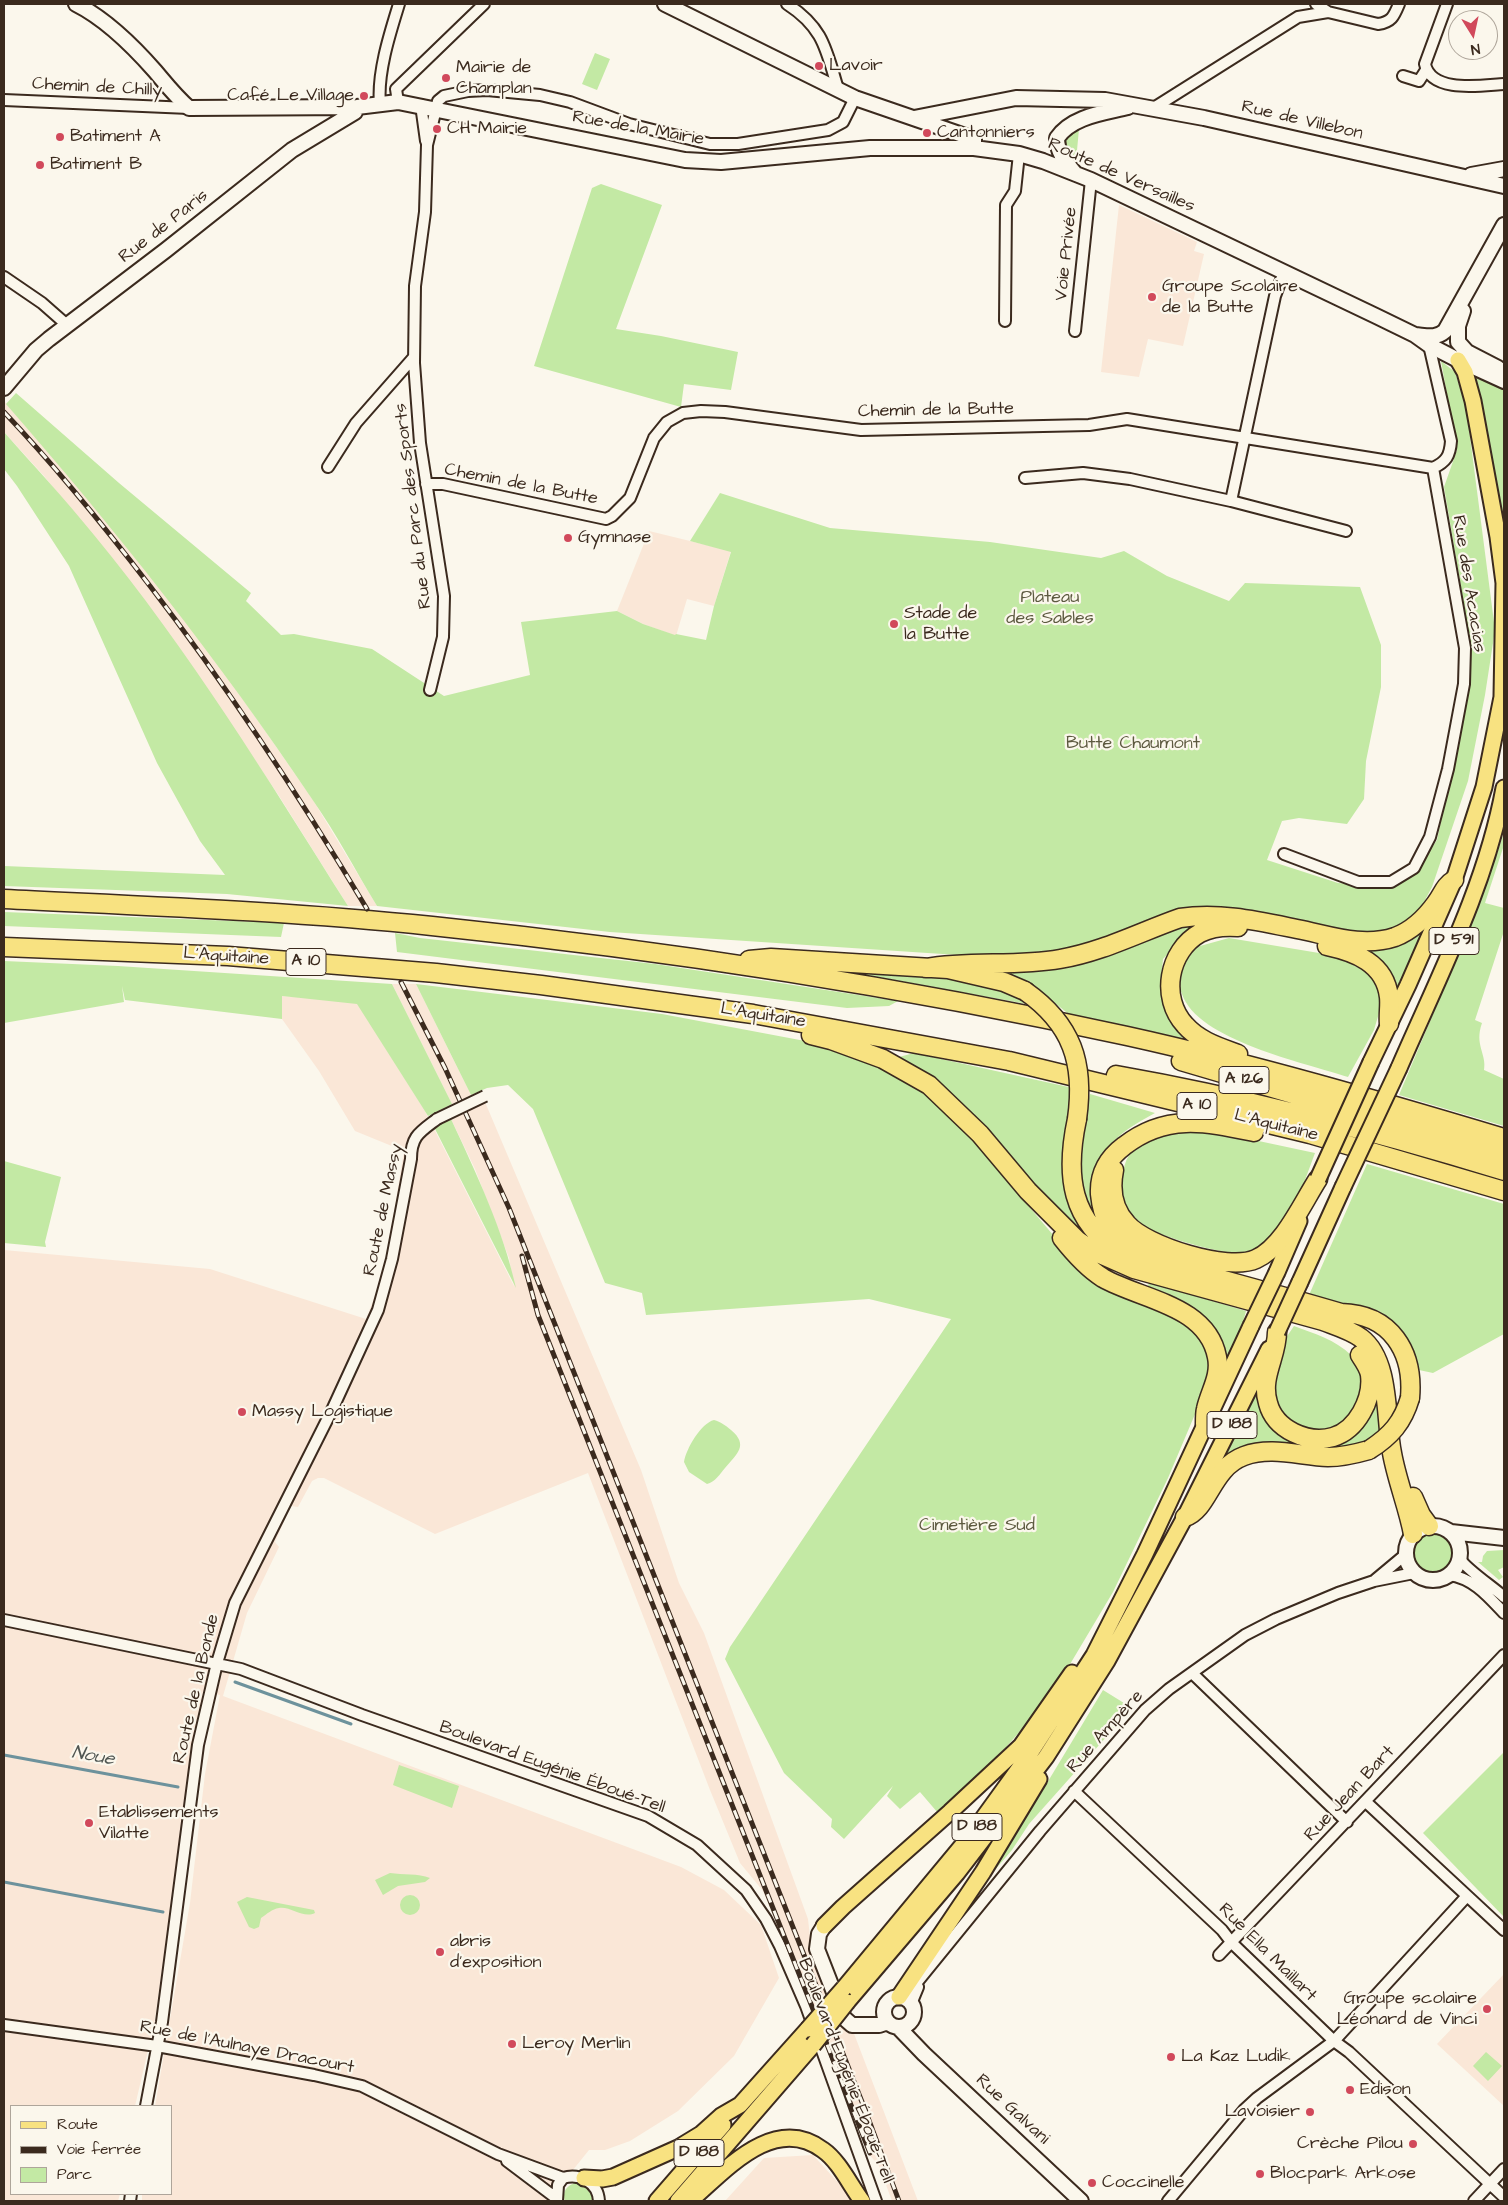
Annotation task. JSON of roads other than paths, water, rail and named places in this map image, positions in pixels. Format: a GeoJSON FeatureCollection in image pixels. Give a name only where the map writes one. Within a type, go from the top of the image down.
{"type":"FeatureCollection","features":[{"type":"Feature","properties":{"kind":"highway"},"geometry":{"type":"LineString","coordinates":[[926,968],[944,965],[1032,963],[1061,959],[1090,952],[1180,918],[1196,916],[1233,916],[1345,940],[1378,941],[1396,936],[1410,929],[1437,902],[1446,885],[1454,880]]}},
{"type":"Feature","properties":{"kind":"highway"},"geometry":{"type":"LineString","coordinates":[[4,899],[120,903],[434,926],[726,963],[983,1007],[1129,1037],[1286,1077],[1504,1138]]}},
{"type":"Feature","properties":{"kind":"highway"},"geometry":{"type":"LineString","coordinates":[[1286,1077],[1263,1063],[1208,1042],[1186,1026],[1176,1014],[1171,998],[1172,969],[1181,951],[1201,933],[1226,927],[1255,930],[1340,949],[1364,958],[1374,965],[1384,978],[1389,996],[1389,1024]]}},
{"type":"Feature","properties":{"kind":"highway","name":"L'Aquitaine"},"geometry":{"type":"LineString","coordinates":[[4,947],[228,956],[436,973],[569,988],[753,1014],[1009,1061],[1310,1134],[1504,1191]]}},
{"type":"Feature","properties":{"kind":"highway"},"geometry":{"type":"LineString","coordinates":[[726,963],[771,958],[948,970],[981,975],[1025,991],[1047,1008],[1058,1021],[1072,1045],[1080,1081],[1077,1119],[1072,1142],[1071,1178],[1074,1192],[1088,1223],[1108,1245],[1124,1255],[1176,1270],[1184,1269]]}},
{"type":"Feature","properties":{"kind":"highway","name":"A 126"},"geometry":{"type":"LineString","coordinates":[[983,1007],[1042,1025],[1188,1063],[1504,1156]]}},
{"type":"Feature","properties":{"kind":"highway"},"geometry":{"type":"LineString","coordinates":[[753,1014],[776,1028],[831,1040],[868,1052],[899,1066],[929,1085],[980,1134],[1028,1191],[1078,1241],[1091,1250],[1116,1262],[1343,1328],[1362,1339],[1375,1356],[1382,1374],[1392,1456],[1402,1496],[1411,1519],[1413,1534]]}},
{"type":"Feature","properties":{"kind":"highway","name":"A 126"},"geometry":{"type":"LineString","coordinates":[[1009,1061],[1051,1064],[1229,1097],[1446,1153],[1504,1171]]}},
{"type":"Feature","properties":{"kind":"highway"},"geometry":{"type":"LineString","coordinates":[[1185,1517],[1194,1514],[1218,1475],[1229,1464],[1242,1456],[1262,1452],[1342,1457],[1369,1450],[1391,1434],[1400,1424],[1410,1398],[1410,1370],[1407,1357],[1395,1338],[1378,1323],[1364,1316],[1341,1312],[1184,1269],[1142,1255],[1127,1247],[1114,1234],[1106,1220],[1101,1203],[1100,1186],[1108,1160],[1135,1137],[1163,1126],[1199,1122],[1304,1141],[1371,1157],[1384,1155]]}},
{"type":"Feature","properties":{"kind":"highway"},"geometry":{"type":"LineString","coordinates":[[1125,1145],[1114,1170],[1111,1184],[1116,1207],[1127,1225],[1137,1234],[1150,1241],[1220,1262],[1236,1263],[1254,1260],[1267,1253],[1278,1242],[1318,1179]]}},
{"type":"Feature","properties":{"kind":"highway"},"geometry":{"type":"LineString","coordinates":[[1028,1191],[1036,1207],[1088,1266],[1101,1277],[1125,1289],[1178,1309],[1201,1325],[1209,1335],[1218,1358],[1218,1370],[1205,1410],[1205,1424]]}},
{"type":"Feature","properties":{"kind":"highway"},"geometry":{"type":"LineString","coordinates":[[1277,1332],[1277,1346],[1266,1377],[1268,1404],[1273,1414],[1288,1430],[1311,1438],[1335,1436],[1354,1423],[1367,1403],[1370,1374],[1354,1347],[1347,1341],[1297,1322],[1280,1310]]}},
{"type":"Feature","properties":{"kind":"highway"},"geometry":{"type":"LineString","coordinates":[[1341,1312],[1363,1327],[1385,1353],[1392,1371],[1399,1452],[1413,1498],[1429,1526]]}},
{"type":"Feature","properties":{"kind":"main road"},"geometry":{"type":"LineString","coordinates":[[76,4],[120,36],[189,108]]}},
{"type":"Feature","properties":{"kind":"main road"},"geometry":{"type":"LineString","coordinates":[[665,4],[854,98],[974,139],[974,148]]}},
{"type":"Feature","properties":{"kind":"main road","name":"Rue de la Mairie"},"geometry":{"type":"LineString","coordinates":[[189,108],[357,107],[380,104],[397,96],[435,109],[685,160],[721,162],[870,148],[974,148]]}},
{"type":"Feature","properties":{"kind":"main road","name":"Rue de Villebon"},"geometry":{"type":"LineString","coordinates":[[914,118],[1016,98],[1105,100],[1204,118],[1504,186]]}},
{"type":"Feature","properties":{"kind":"main road"},"geometry":{"type":"LineString","coordinates":[[1074,172],[1058,150],[1057,138],[1062,130],[1086,118],[1131,106]]}},
{"type":"Feature","properties":{"kind":"main road","name":"Rue de Paris"},"geometry":{"type":"LineString","coordinates":[[4,388],[36,350],[67,325],[211,215],[264,171],[292,150],[355,112],[357,107]]}},
{"type":"Feature","properties":{"kind":"main road","name":"Route de Versailles"},"geometry":{"type":"LineString","coordinates":[[974,148],[1019,154],[1074,172],[1415,335],[1429,345],[1458,360],[1504,381]]}},
{"type":"Feature","properties":{"kind":"main road","name":"Rue de Villebon"},"geometry":{"type":"LineString","coordinates":[[1463,176],[1504,169]]}},
{"type":"Feature","properties":{"kind":"main road"},"geometry":{"type":"LineString","coordinates":[[1415,335],[1433,337],[1440,335],[1449,324],[1504,225]]}},
{"type":"Feature","properties":{"kind":"main road"},"geometry":{"type":"LineString","coordinates":[[1470,288],[1458,326],[1458,342],[1467,352],[1504,371]]}},
{"type":"Feature","properties":{"kind":"main road"},"geometry":{"type":"LineString","coordinates":[[1458,360],[1464,372],[1473,401],[1498,537],[1504,583],[1501,703]]}},
{"type":"Feature","properties":{"kind":"main road","name":"D 591"},"geometry":{"type":"LineString","coordinates":[[1371,1062],[1454,880],[1484,787],[1504,688]]}},
{"type":"Feature","properties":{"kind":"main road","name":"D 591"},"geometry":{"type":"LineString","coordinates":[[1399,1068],[1472,899],[1502,807],[1504,788]]}},
{"type":"Feature","properties":{"kind":"main road","name":"D 188"},"geometry":{"type":"LineString","coordinates":[[678,2201],[813,2045],[846,1995],[971,1835],[1036,1745],[1094,1655],[1145,1554],[1277,1272],[1371,1062]]}},
{"type":"Feature","properties":{"kind":"main road","name":"D 188"},"geometry":{"type":"LineString","coordinates":[[657,2201],[808,2029],[846,1995],[957,1872],[1046,1758],[1107,1661],[1185,1517],[1277,1332],[1399,1068]]}},
{"type":"Feature","properties":{"kind":"main road"},"geometry":{"type":"LineString","coordinates":[[1486,1537],[1469,1542],[1460,1554],[1456,1568],[1449,1575],[1431,1580],[1414,1573],[1408,1565],[1406,1555],[1407,1544],[1413,1534],[1429,1526],[1441,1527],[1451,1532],[1504,1538]]}},
{"type":"Feature","properties":{"kind":"main road"},"geometry":{"type":"LineString","coordinates":[[1451,1532],[1455,1537],[1460,1554]]}},
{"type":"Feature","properties":{"kind":"main road"},"geometry":{"type":"LineString","coordinates":[[911,2020],[903,2026],[890,2021],[864,2026],[852,2025],[844,2018],[825,1965],[817,1949],[819,1934],[824,1926],[848,1901],[950,1812],[1021,1746],[1076,1666],[1094,1655]]}},
{"type":"Feature","properties":{"kind":"main road"},"geometry":{"type":"LineString","coordinates":[[905,1999],[1043,1772],[1046,1758]]}},
{"type":"Feature","properties":{"kind":"main road"},"geometry":{"type":"LineString","coordinates":[[890,2021],[886,2004],[890,1999],[905,1999],[913,2008],[911,2020],[918,2047]]}},
{"type":"Feature","properties":{"kind":"main road","name":"Rue Galvani"},"geometry":{"type":"LineString","coordinates":[[890,2021],[1081,2201]]}},
{"type":"Feature","properties":{"kind":"main road"},"geometry":{"type":"LineString","coordinates":[[584,2178],[602,2179],[613,2177],[652,2161],[693,2139],[721,2116],[740,2105]]}},
{"type":"Feature","properties":{"kind":"main road"},"geometry":{"type":"LineString","coordinates":[[690,2201],[737,2160],[762,2144],[778,2138],[794,2137],[807,2140],[824,2150],[862,2201]]}},
{"type":"Feature","properties":{"kind":"street"},"geometry":{"type":"LineString","coordinates":[[380,104],[378,89],[399,4]]}},
{"type":"Feature","properties":{"kind":"street"},"geometry":{"type":"LineString","coordinates":[[378,89],[397,96],[484,4]]}},
{"type":"Feature","properties":{"kind":"street"},"geometry":{"type":"LineString","coordinates":[[788,4],[804,16],[819,33],[838,89]]}},
{"type":"Feature","properties":{"kind":"street"},"geometry":{"type":"LineString","coordinates":[[1316,4],[1328,12],[1378,24],[1386,23],[1393,18],[1399,4]]}},
{"type":"Feature","properties":{"kind":"street"},"geometry":{"type":"LineString","coordinates":[[1447,4],[1425,64],[1426,70],[1432,78],[1459,87],[1504,84]]}},
{"type":"Feature","properties":{"kind":"street"},"geometry":{"type":"LineString","coordinates":[[1152,109],[1298,17],[1328,12]]}},
{"type":"Feature","properties":{"kind":"street"},"geometry":{"type":"LineString","coordinates":[[1403,76],[1419,81],[1426,70]]}},
{"type":"Feature","properties":{"kind":"street"},"geometry":{"type":"LineString","coordinates":[[158,107],[169,87]]}},
{"type":"Feature","properties":{"kind":"street"},"geometry":{"type":"LineString","coordinates":[[435,109],[438,101],[444,96],[468,91],[487,90],[540,95],[570,102],[630,124],[710,144],[738,144],[828,130],[843,122],[854,98]]}},
{"type":"Feature","properties":{"kind":"street","name":"Chemin de Chilly"},"geometry":{"type":"LineString","coordinates":[[4,100],[189,108]]}},
{"type":"Feature","properties":{"kind":"street"},"geometry":{"type":"LineString","coordinates":[[421,105],[423,130],[427,145]]}},
{"type":"Feature","properties":{"kind":"street","name":"Rue du Parc des Sports"},"geometry":{"type":"LineString","coordinates":[[430,690],[443,637],[444,596],[420,443],[414,357],[415,286],[425,212],[427,145],[435,109]]}},
{"type":"Feature","properties":{"kind":"street"},"geometry":{"type":"LineString","coordinates":[[1005,321],[1006,205],[1015,191],[1019,154]]}},
{"type":"Feature","properties":{"kind":"street","name":"Voie Privée"},"geometry":{"type":"LineString","coordinates":[[1075,331],[1091,180]]}},
{"type":"Feature","properties":{"kind":"street"},"geometry":{"type":"LineString","coordinates":[[1231,501],[1246,439],[1275,296],[1284,272]]}},
{"type":"Feature","properties":{"kind":"street"},"geometry":{"type":"LineString","coordinates":[[4,277],[42,303],[67,325]]}},
{"type":"Feature","properties":{"kind":"street"},"geometry":{"type":"LineString","coordinates":[[1246,439],[1433,468],[1444,462],[1450,452],[1451,441],[1429,345]]}},
{"type":"Feature","properties":{"kind":"street"},"geometry":{"type":"LineString","coordinates":[[328,468],[356,424],[414,357]]}},
{"type":"Feature","properties":{"kind":"street","name":"Chemin de la Butte"},"geometry":{"type":"LineString","coordinates":[[426,484],[443,484],[606,519],[612,516],[630,498],[654,438],[667,422],[683,413],[701,411],[725,412],[861,430],[1089,425],[1127,419],[1246,439]]}},
{"type":"Feature","properties":{"kind":"street","name":"Rue des Acacias"},"geometry":{"type":"LineString","coordinates":[[1284,854],[1358,882],[1391,882],[1414,868],[1430,837],[1448,769],[1464,684],[1465,648],[1433,468]]}},
{"type":"Feature","properties":{"kind":"street"},"geometry":{"type":"LineString","coordinates":[[1025,478],[1083,473],[1130,479],[1231,501],[1346,531]]}},
{"type":"Feature","properties":{"kind":"street","name":"Route de Massy"},"geometry":{"type":"LineString","coordinates":[[378,1310],[392,1258],[412,1159],[411,1145],[418,1133],[437,1119],[485,1096]]}},
{"type":"Feature","properties":{"kind":"street","name":"Route de la Bonde"},"geometry":{"type":"LineString","coordinates":[[146,2105],[158,2046],[198,1746],[217,1663],[235,1603],[336,1402],[378,1310]]}},
{"type":"Feature","properties":{"kind":"street"},"geometry":{"type":"LineString","coordinates":[[1460,1554],[1463,1565],[1480,1576],[1504,1597]]}},
{"type":"Feature","properties":{"kind":"street","name":"Rue Ampère"},"geometry":{"type":"LineString","coordinates":[[1374,1580],[1406,1555]]}},
{"type":"Feature","properties":{"kind":"street","name":"Rue Ampère"},"geometry":{"type":"LineString","coordinates":[[905,1999],[996,1883],[1145,1710],[1245,1635],[1276,1619],[1374,1580],[1414,1573]]}},
{"type":"Feature","properties":{"kind":"street"},"geometry":{"type":"LineString","coordinates":[[1449,1575],[1461,1577],[1473,1583],[1504,1613]]}},
{"type":"Feature","properties":{"kind":"street","name":"Boulevard Eugénie Éboué-Tell"},"geometry":{"type":"LineString","coordinates":[[4,1620],[241,1669],[362,1715],[648,1816],[697,1845],[746,1890],[766,1919],[780,1946],[806,2006],[876,2201]]}},
{"type":"Feature","properties":{"kind":"street","name":"Rue Jean Bart"},"geometry":{"type":"LineString","coordinates":[[1218,1955],[1232,1943],[1504,1655]]}},
{"type":"Feature","properties":{"kind":"street"},"geometry":{"type":"LineString","coordinates":[[1192,1673],[1346,1823]]}},
{"type":"Feature","properties":{"kind":"street","name":"Rue Ella Maillart"},"geometry":{"type":"LineString","coordinates":[[1074,1791],[1222,1930],[1232,1943],[1334,2041],[1349,2052],[1504,2197]]}},
{"type":"Feature","properties":{"kind":"street"},"geometry":{"type":"LineString","coordinates":[[1366,1802],[1504,1930]]}},
{"type":"Feature","properties":{"kind":"street"},"geometry":{"type":"LineString","coordinates":[[1168,2201],[1257,2098],[1334,2041],[1467,1896]]}},
{"type":"Feature","properties":{"kind":"street","name":"Rue de l'Aulnaye Dracourt"},"geometry":{"type":"LineString","coordinates":[[4,2025],[158,2046],[314,2074],[362,2086],[498,2154],[562,2178]]}},
{"type":"Feature","properties":{"kind":"street","name":"Rue de l'Aulnaye Dracourt"},"geometry":{"type":"LineString","coordinates":[[498,2154],[556,2200]]}},
{"type":"Feature","properties":{"kind":"street"},"geometry":{"type":"LineString","coordinates":[[1474,2201],[1504,2169]]}},
{"type":"Feature","properties":{"kind":"street"},"geometry":{"type":"LineString","coordinates":[[556,2200],[558,2185],[562,2178],[569,2176],[584,2178],[596,2190],[599,2201]]}},
{"type":"Feature","properties":{"kind":"waterway","name":"Noue"},"geometry":{"type":"LineString","coordinates":[[235,1682],[351,1724]]}},
{"type":"Feature","properties":{"kind":"waterway","name":"Noue"},"geometry":{"type":"LineString","coordinates":[[4,1755],[178,1787]]}},
{"type":"Feature","properties":{"kind":"waterway","name":"Noue"},"geometry":{"type":"LineString","coordinates":[[4,1882],[163,1912]]}},
{"type":"Feature","properties":{"kind":"railway"},"geometry":{"type":"LineString","coordinates":[[4,412],[79,497],[133,564],[208,664],[263,744],[367,909]]}},
{"type":"Feature","properties":{"kind":"railway"},"geometry":{"type":"LineString","coordinates":[[401,982],[445,1068],[509,1208],[864,2107],[899,2201]]}},
{"type":"Feature","properties":{"kind":"railway"},"geometry":{"type":"LineString","coordinates":[[522,1256],[538,1315],[870,2153]]}},
{"type":"Feature","properties":{"kind":"place","name":"Lavoir"},"geometry":{"type":"Point","coordinates":[819,66]}},
{"type":"Feature","properties":{"kind":"place","name":"Mairie de Champlan"},"geometry":{"type":"Point","coordinates":[446,78]}},
{"type":"Feature","properties":{"kind":"place","name":"Café Le Village"},"geometry":{"type":"Point","coordinates":[364,96]}},
{"type":"Feature","properties":{"kind":"place","name":"CH Mairie"},"geometry":{"type":"Point","coordinates":[437,129]}},
{"type":"Feature","properties":{"kind":"place","name":"Cantonniers"},"geometry":{"type":"Point","coordinates":[927,133]}},
{"type":"Feature","properties":{"kind":"place","name":"Batiment A"},"geometry":{"type":"Point","coordinates":[60,137]}},
{"type":"Feature","properties":{"kind":"place","name":"Batiment B"},"geometry":{"type":"Point","coordinates":[40,165]}},
{"type":"Feature","properties":{"kind":"place","name":"Groupe Scolaire de la Butte"},"geometry":{"type":"Point","coordinates":[1152,297]}},
{"type":"Feature","properties":{"kind":"place","name":"Gymnase"},"geometry":{"type":"Point","coordinates":[568,538]}},
{"type":"Feature","properties":{"kind":"place","name":"Stade de la Butte"},"geometry":{"type":"Point","coordinates":[894,624]}},
{"type":"Feature","properties":{"kind":"place","name":"Massy Logistique"},"geometry":{"type":"Point","coordinates":[242,1412]}},
{"type":"Feature","properties":{"kind":"place","name":"Etablissements Vilatte"},"geometry":{"type":"Point","coordinates":[89,1823]}},
{"type":"Feature","properties":{"kind":"place","name":"abris d’exposition"},"geometry":{"type":"Point","coordinates":[440,1952]}},
{"type":"Feature","properties":{"kind":"place","name":"Groupe scolaire Léonard de Vinci"},"geometry":{"type":"Point","coordinates":[1487,2009]}},
{"type":"Feature","properties":{"kind":"place","name":"Leroy Merlin"},"geometry":{"type":"Point","coordinates":[512,2044]}},
{"type":"Feature","properties":{"kind":"place","name":"La Kaz Ludik"},"geometry":{"type":"Point","coordinates":[1171,2057]}},
{"type":"Feature","properties":{"kind":"place","name":"Edison"},"geometry":{"type":"Point","coordinates":[1350,2090]}},
{"type":"Feature","properties":{"kind":"place","name":"Lavoisier"},"geometry":{"type":"Point","coordinates":[1310,2112]}},
{"type":"Feature","properties":{"kind":"place","name":"Crèche Pilou"},"geometry":{"type":"Point","coordinates":[1413,2144]}},
{"type":"Feature","properties":{"kind":"place","name":"Blocpark Arkose"},"geometry":{"type":"Point","coordinates":[1260,2174]}},
{"type":"Feature","properties":{"kind":"place","name":"Coccinelle"},"geometry":{"type":"Point","coordinates":[1092,2183]}},
{"type":"Feature","properties":{"kind":"park label","name":"Plateau des Sables"},"geometry":{"type":"Point","coordinates":[1050,608]}},
{"type":"Feature","properties":{"kind":"park label","name":"Butte Chaumont"},"geometry":{"type":"Point","coordinates":[1133,744]}},
{"type":"Feature","properties":{"kind":"park label","name":"Cimetière Sud"},"geometry":{"type":"Point","coordinates":[977,1526]}}]}
